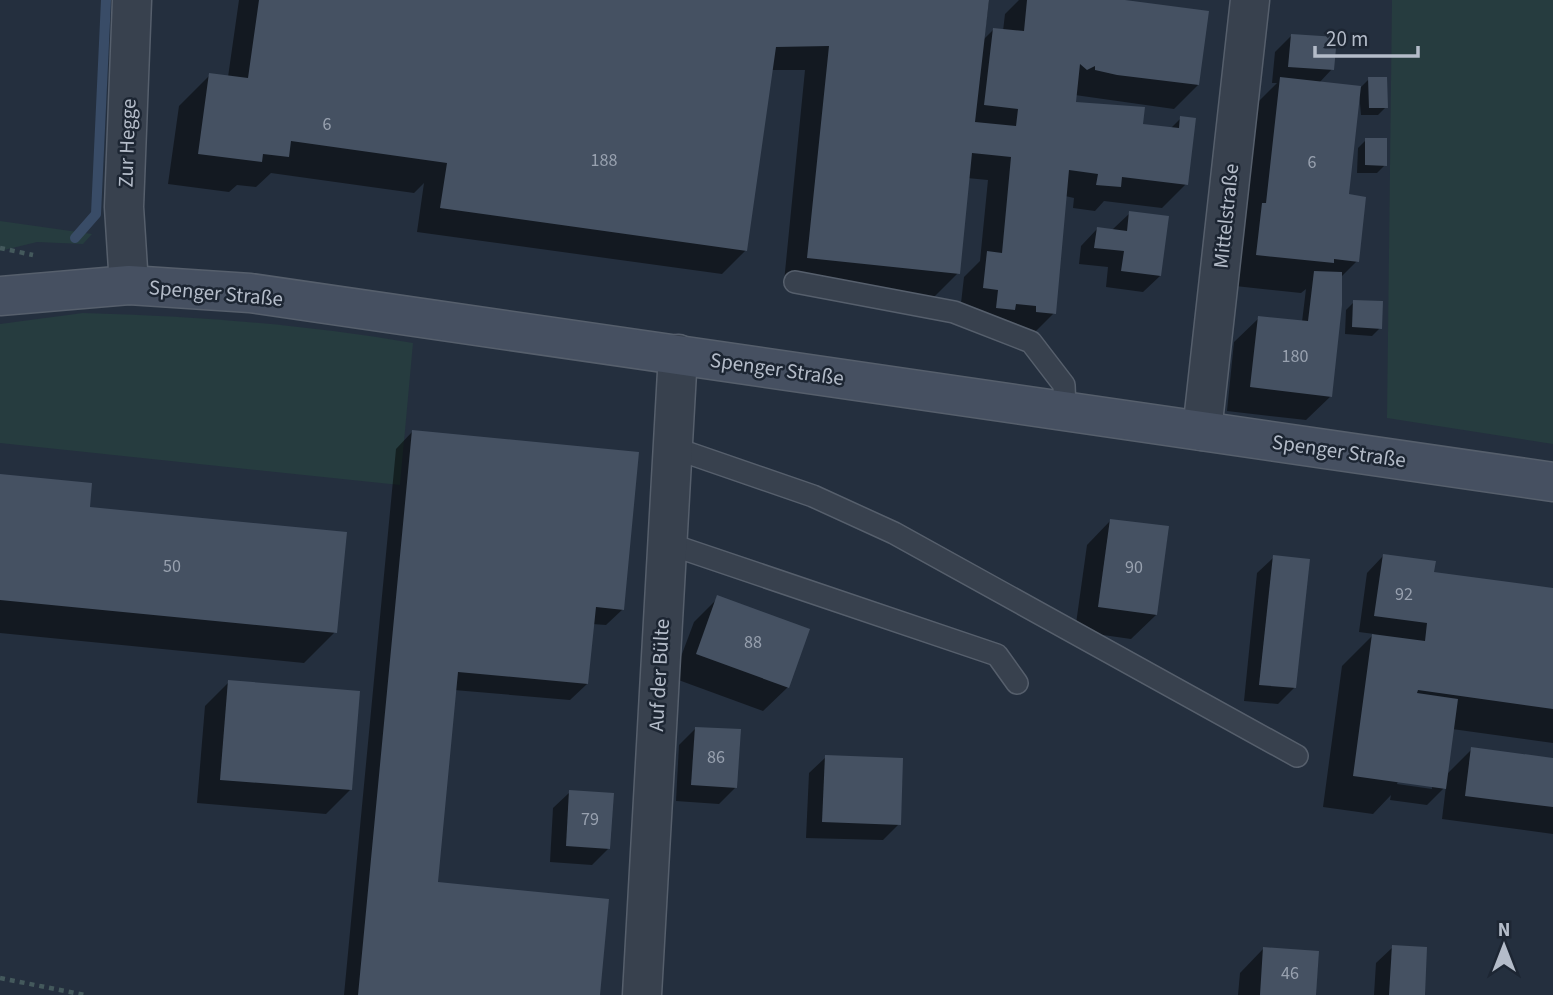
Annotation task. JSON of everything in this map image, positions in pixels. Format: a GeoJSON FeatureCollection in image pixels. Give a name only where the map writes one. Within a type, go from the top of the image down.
{"type":"FeatureCollection","features":[{"type":"Feature","properties":{"kind":"street","name":"Zur Hegge"},"geometry":{"type":"LineString","coordinates":[[129,285],[124,207],[132,0]]}},
{"type":"Feature","properties":{"kind":"street","name":"Mittelstraße"},"geometry":{"type":"LineString","coordinates":[[1202,431],[1250,0]]}},
{"type":"Feature","properties":{"kind":"street","name":"Spenger Straße"},"geometry":{"type":"LineString","coordinates":[[0,296],[129,285],[250,293],[1553,482]]}},
{"type":"Feature","properties":{"kind":"street","name":"Auf der Bülte"},"geometry":{"type":"LineString","coordinates":[[642,995],[678,354]]}},
{"type":"Feature","properties":{"kind":"lane"},"geometry":{"type":"LineString","coordinates":[[795,282],[954,312],[1031,342],[1064,385],[1065,411]]}},
{"type":"Feature","properties":{"kind":"lane"},"geometry":{"type":"LineString","coordinates":[[671,447],[813,496],[894,533],[1297,756]]}},
{"type":"Feature","properties":{"kind":"lane"},"geometry":{"type":"LineString","coordinates":[[666,543],[997,655],[1017,683]]}},
{"type":"Feature","properties":{"kind":"path"},"geometry":{"type":"LineString","coordinates":[[0,248],[38,256]]}},
{"type":"Feature","properties":{"kind":"path"},"geometry":{"type":"LineString","coordinates":[[0,978],[85,995]]}},
{"type":"Feature","properties":{"kind":"green space"},"geometry":{"type":"Polygon","coordinates":[[[1392,0],[1553,0],[1553,444],[1387,418],[1392,0]]]}},
{"type":"Feature","properties":{"kind":"green space"},"geometry":{"type":"Polygon","coordinates":[[[0,221],[92,234],[83,244],[37,242],[0,251],[0,221]]]}},
{"type":"Feature","properties":{"kind":"green space"},"geometry":{"type":"Polygon","coordinates":[[[83,313],[248,322],[413,343],[400,485],[0,443],[0,324],[83,313]]]}},
{"type":"Feature","properties":{"kind":"building"},"geometry":{"type":"Polygon","coordinates":[[[259,0],[989,0],[975,122],[1016,126],[1018,109],[984,105],[993,28],[1024,31],[1027,0],[1125,0],[1209,11],[1199,85],[1117,75],[1095,70],[1095,66],[1087,70],[1080,64],[1076,102],[1145,107],[1143,124],[1179,128],[1180,116],[1196,118],[1188,185],[1122,177],[1121,187],[1096,185],[1098,174],[1069,170],[1056,314],[1036,312],[1036,306],[1016,304],[1015,310],[996,308],[998,290],[983,288],[987,251],[1002,253],[1011,157],[972,153],[960,274],[807,258],[829,46],[776,47],[747,251],[440,208],[447,163],[291,141],[289,157],[263,154],[262,162],[198,154],[209,73],[248,78],[259,0]]]}},
{"type":"Feature","properties":{"kind":"building"},"geometry":{"type":"Polygon","coordinates":[[[1291,34],[1337,37],[1334,70],[1288,67],[1291,34]]]}},
{"type":"Feature","properties":{"kind":"building"},"geometry":{"type":"Polygon","coordinates":[[[1280,77],[1361,86],[1349,194],[1366,197],[1359,262],[1334,259],[1334,263],[1256,255],[1262,203],[1266,203],[1280,77]]]}},
{"type":"Feature","properties":{"kind":"building"},"geometry":{"type":"Polygon","coordinates":[[[1368,77],[1387,77],[1388,108],[1369,108],[1368,77]]]}},
{"type":"Feature","properties":{"kind":"building"},"geometry":{"type":"Polygon","coordinates":[[[1365,138],[1387,138],[1387,166],[1365,165],[1365,138]]]}},
{"type":"Feature","properties":{"kind":"building"},"geometry":{"type":"Polygon","coordinates":[[[1129,211],[1169,216],[1161,276],[1121,271],[1124,251],[1094,248],[1097,227],[1127,231],[1129,211]]]}},
{"type":"Feature","properties":{"kind":"building"},"geometry":{"type":"Polygon","coordinates":[[[1314,271],[1342,272],[1342,305],[1332,397],[1250,387],[1258,316],[1308,321],[1314,271]]]}},
{"type":"Feature","properties":{"kind":"building"},"geometry":{"type":"Polygon","coordinates":[[[1353,300],[1383,301],[1382,329],[1352,327],[1353,300]]]}},
{"type":"Feature","properties":{"kind":"building"},"geometry":{"type":"Polygon","coordinates":[[[412,430],[639,452],[624,610],[596,607],[588,684],[458,672],[438,882],[609,899],[600,995],[358,995],[412,430]]]}},
{"type":"Feature","properties":{"kind":"building"},"geometry":{"type":"Polygon","coordinates":[[[0,474],[92,483],[90,507],[347,532],[337,633],[0,600],[0,474]]]}},
{"type":"Feature","properties":{"kind":"building"},"geometry":{"type":"Polygon","coordinates":[[[1110,519],[1169,526],[1157,615],[1098,607],[1110,519]]]}},
{"type":"Feature","properties":{"kind":"building"},"geometry":{"type":"Polygon","coordinates":[[[1383,554],[1436,561],[1434,572],[1553,588],[1553,709],[1418,690],[1417,693],[1458,699],[1446,789],[1353,776],[1372,634],[1425,641],[1427,623],[1374,616],[1383,554]]]}},
{"type":"Feature","properties":{"kind":"building"},"geometry":{"type":"Polygon","coordinates":[[[1273,555],[1310,559],[1296,688],[1259,685],[1273,555]]]}},
{"type":"Feature","properties":{"kind":"building"},"geometry":{"type":"Polygon","coordinates":[[[717,595],[810,629],[789,688],[696,654],[717,595]]]}},
{"type":"Feature","properties":{"kind":"building"},"geometry":{"type":"Polygon","coordinates":[[[228,680],[360,691],[352,790],[220,780],[228,680]]]}},
{"type":"Feature","properties":{"kind":"building"},"geometry":{"type":"Polygon","coordinates":[[[695,727],[741,729],[737,788],[691,785],[695,727]]]}},
{"type":"Feature","properties":{"kind":"building"},"geometry":{"type":"Polygon","coordinates":[[[1471,747],[1553,758],[1553,807],[1465,796],[1471,747]]]}},
{"type":"Feature","properties":{"kind":"building"},"geometry":{"type":"Polygon","coordinates":[[[825,755],[903,758],[901,825],[822,822],[825,755]]]}},
{"type":"Feature","properties":{"kind":"building"},"geometry":{"type":"Polygon","coordinates":[[[569,790],[614,793],[610,849],[566,846],[569,790]]]}},
{"type":"Feature","properties":{"kind":"building"},"geometry":{"type":"Polygon","coordinates":[[[1392,945],[1427,947],[1425,995],[1389,995],[1392,945]]]}},
{"type":"Feature","properties":{"kind":"building"},"geometry":{"type":"Polygon","coordinates":[[[1263,947],[1319,951],[1316,995],[1260,995],[1263,947]]]}},
{"type":"Feature","properties":{"kind":"waterway"},"geometry":{"type":"LineString","coordinates":[[75,238],[96,214],[106,0]]}}]}
